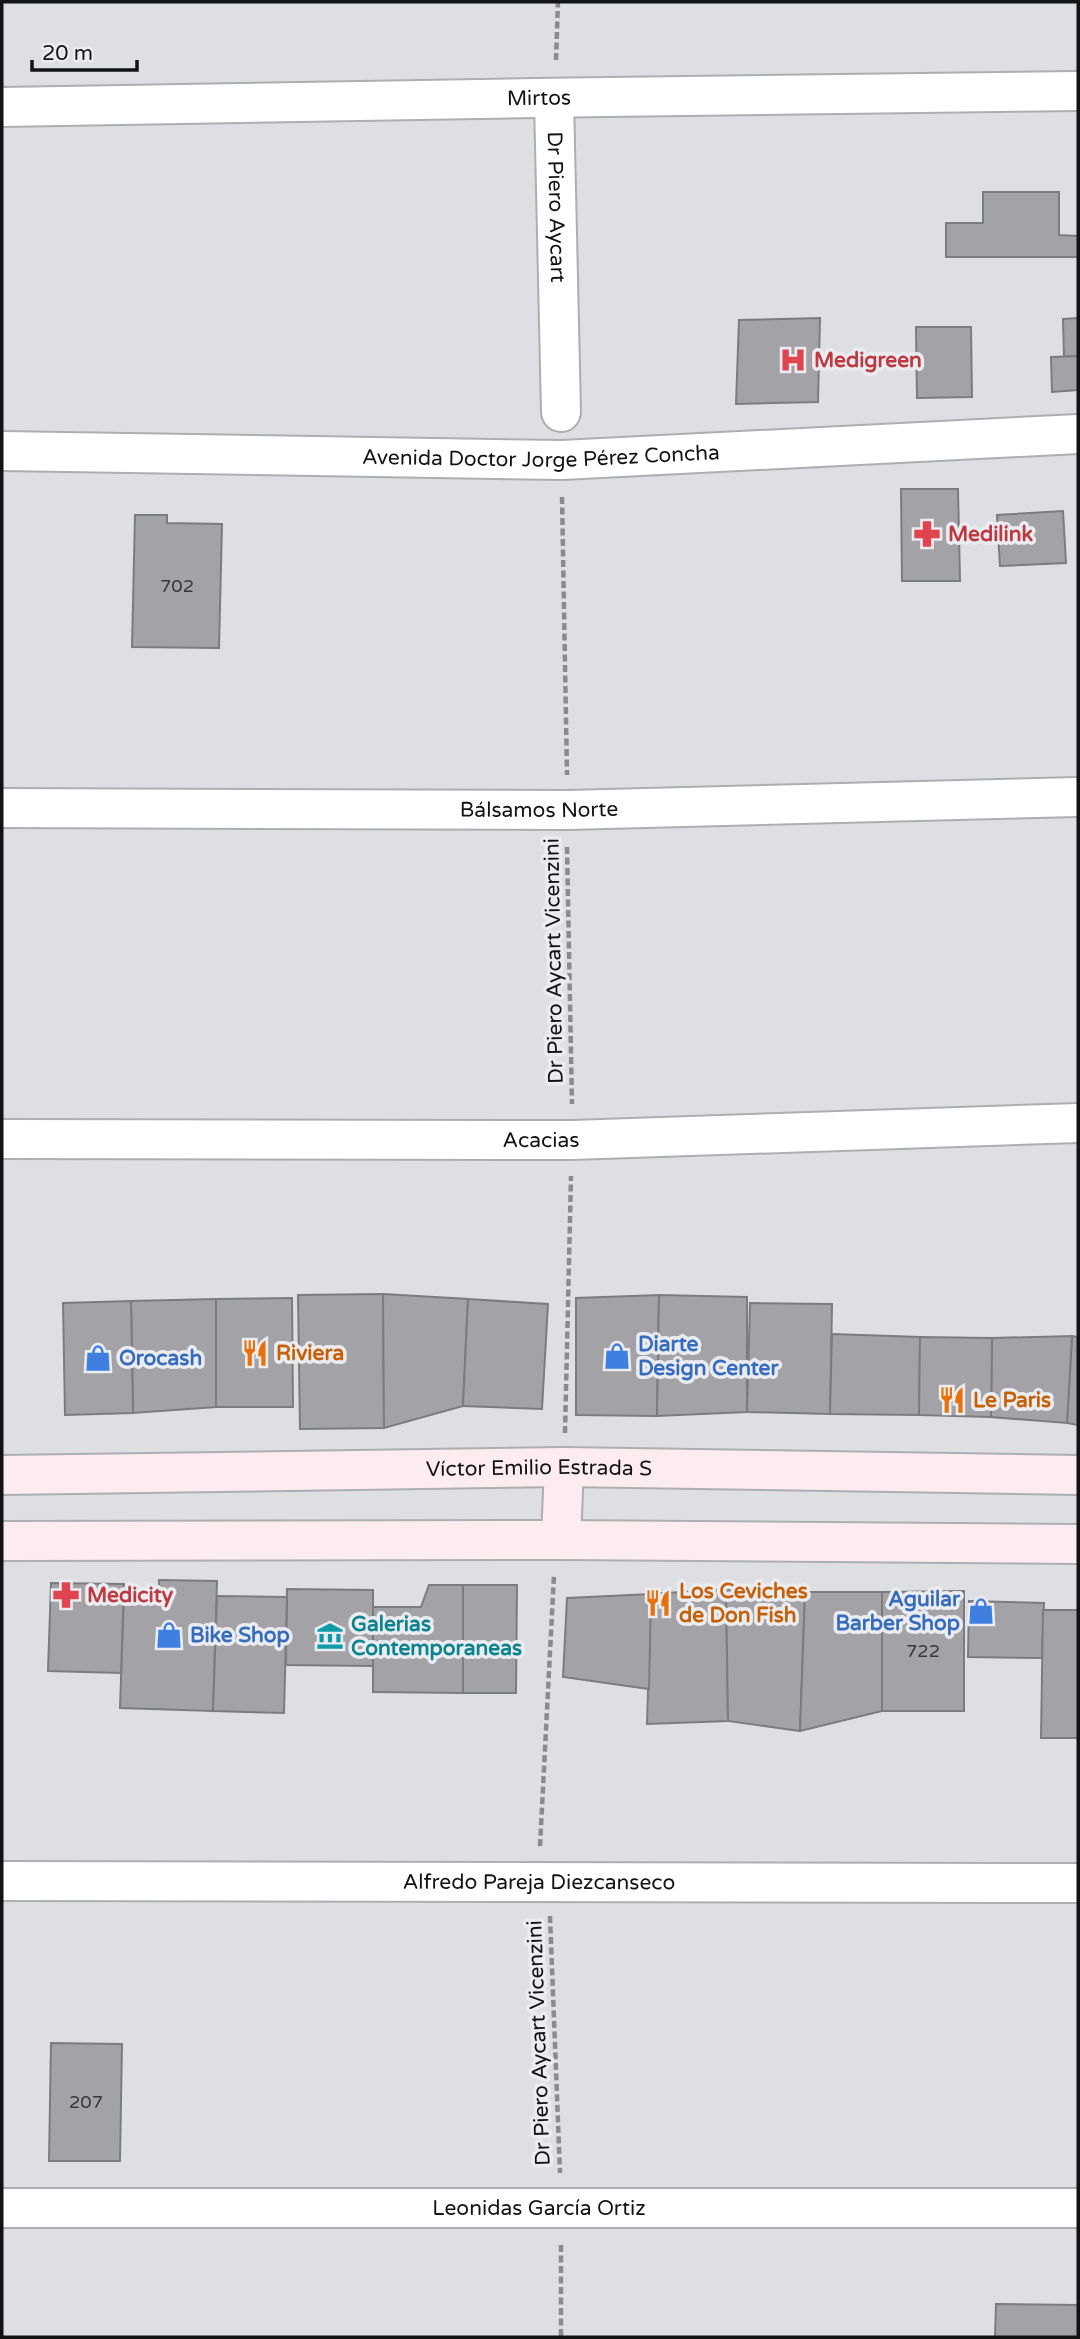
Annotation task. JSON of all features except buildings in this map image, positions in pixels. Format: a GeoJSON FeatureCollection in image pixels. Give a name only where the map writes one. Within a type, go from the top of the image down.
{"type":"FeatureCollection","features":[{"type":"Feature","properties":{"kind":"main road","name":"Víctor Emilio Estrada S"},"geometry":{"type":"LineString","coordinates":[[2,1475],[564,1467],[1078,1475]]}},
{"type":"Feature","properties":{"kind":"main road"},"geometry":{"type":"LineString","coordinates":[[561,1540],[564,1467]]}},
{"type":"Feature","properties":{"kind":"main road"},"geometry":{"type":"LineString","coordinates":[[2,1541],[561,1540],[1078,1544]]}},
{"type":"Feature","properties":{"kind":"street","name":"Mirtos"},"geometry":{"type":"LineString","coordinates":[[2,107],[396,99],[554,100],[1078,91]]}},
{"type":"Feature","properties":{"kind":"street","name":"Dr Piero Aycart"},"geometry":{"type":"LineString","coordinates":[[554,100],[561,412]]}},
{"type":"Feature","properties":{"kind":"street","name":"Avenida Doctor Jorge Pérez Concha"},"geometry":{"type":"LineString","coordinates":[[2,451],[562,460],[1078,434]]}},
{"type":"Feature","properties":{"kind":"street","name":"Bálsamos Norte"},"geometry":{"type":"LineString","coordinates":[[2,808],[567,810],[1078,797]]}},
{"type":"Feature","properties":{"kind":"street","name":"Acacias"},"geometry":{"type":"LineString","coordinates":[[2,1139],[572,1140],[1078,1123]]}},
{"type":"Feature","properties":{"kind":"street","name":"Alfredo Pareja Diezcanseco"},"geometry":{"type":"LineString","coordinates":[[2,1881],[1078,1883]]}},
{"type":"Feature","properties":{"kind":"street","name":"Leonidas García Ortiz"},"geometry":{"type":"LineString","coordinates":[[2,2208],[1078,2207]]}},
{"type":"Feature","properties":{"kind":"path"},"geometry":{"type":"LineString","coordinates":[[554,100],[558,2]]}},
{"type":"Feature","properties":{"kind":"path","name":"Dr Piero Aycart Vicenzini"},"geometry":{"type":"LineString","coordinates":[[562,460],[572,1140],[564,1467]]}},
{"type":"Feature","properties":{"kind":"path","name":"Dr Piero Aycart Vicenzini"},"geometry":{"type":"LineString","coordinates":[[561,1540],[554,1563],[539,1844],[548,1882],[561,2208],[561,2337]]}},
{"type":"Feature","properties":{"kind":"place","name":"Medigreen"},"geometry":{"type":"Point","coordinates":[793,360]}},
{"type":"Feature","properties":{"kind":"place","name":"Medilink"},"geometry":{"type":"Point","coordinates":[927,534]}},
{"type":"Feature","properties":{"kind":"place","name":"Riviera"},"geometry":{"type":"Point","coordinates":[255,1353]}},
{"type":"Feature","properties":{"kind":"place","name":"Diarte Design Center"},"geometry":{"type":"Point","coordinates":[617,1356]}},
{"type":"Feature","properties":{"kind":"place","name":"Orocash"},"geometry":{"type":"Point","coordinates":[98,1358]}},
{"type":"Feature","properties":{"kind":"place","name":"Le Paris"},"geometry":{"type":"Point","coordinates":[952,1400]}},
{"type":"Feature","properties":{"kind":"place","name":"Medicity"},"geometry":{"type":"Point","coordinates":[66,1595]}},
{"type":"Feature","properties":{"kind":"place","name":"Los Ceviches de Don Fish"},"geometry":{"type":"Point","coordinates":[658,1603]}},
{"type":"Feature","properties":{"kind":"place","name":"Aguilar Barber Shop"},"geometry":{"type":"Point","coordinates":[981,1611]}},
{"type":"Feature","properties":{"kind":"place","name":"Bike Shop"},"geometry":{"type":"Point","coordinates":[169,1635]}},
{"type":"Feature","properties":{"kind":"place","name":"Galerias Contemporaneas"},"geometry":{"type":"Point","coordinates":[330,1636]}}]}
